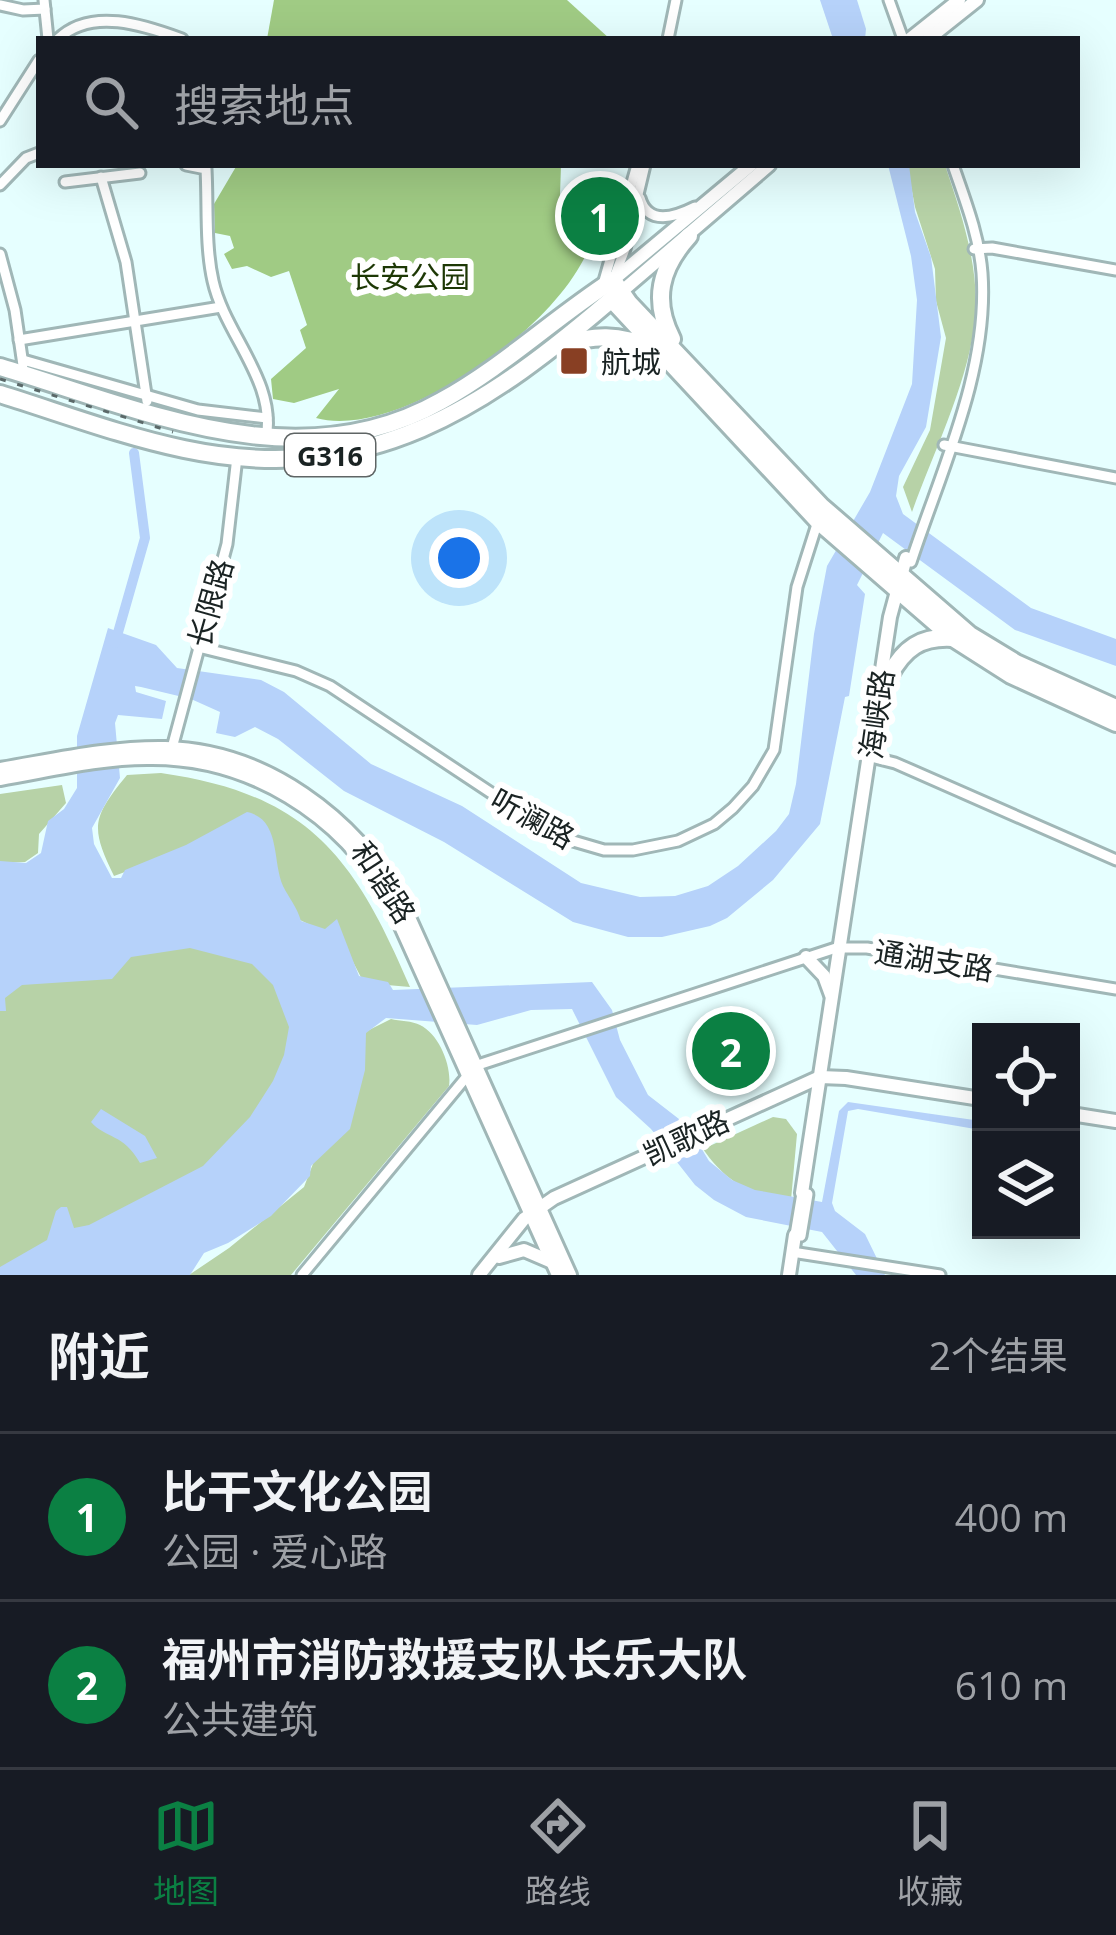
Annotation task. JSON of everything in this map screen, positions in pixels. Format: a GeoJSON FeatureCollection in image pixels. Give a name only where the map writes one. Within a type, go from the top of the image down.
{"type":"FeatureCollection","features":[{"type":"Feature","properties":{"kind":"highway"},"geometry":{"type":"LineString","coordinates":[[684,361],[663,321],[659,301],[668,262],[688,236]]}},
{"type":"Feature","properties":{"kind":"highway","name":"G316"},"geometry":{"type":"LineString","coordinates":[[0,367],[23,367],[233,435],[266,439],[347,436],[407,418],[492,371],[612,290]]}},
{"type":"Feature","properties":{"kind":"highway"},"geometry":{"type":"LineString","coordinates":[[612,290],[660,355],[818,521],[844,535]]}},
{"type":"Feature","properties":{"kind":"highway"},"geometry":{"type":"LineString","coordinates":[[612,290],[877,565],[904,577],[984,646],[1116,708]]}},
{"type":"Feature","properties":{"kind":"highway","name":"G316"},"geometry":{"type":"LineString","coordinates":[[6,398],[182,448],[237,457],[334,454],[392,442],[477,402],[548,349],[574,319]]}},
{"type":"Feature","properties":{"kind":"highway"},"geometry":{"type":"LineString","coordinates":[[548,349],[604,336],[635,341],[660,355]]}},
{"type":"Feature","properties":{"kind":"highway"},"geometry":{"type":"LineString","coordinates":[[904,577],[953,638],[1011,675],[1116,723]]}},
{"type":"Feature","properties":{"kind":"highway"},"geometry":{"type":"LineString","coordinates":[[890,676],[911,646],[931,638],[953,638]]}},
{"type":"Feature","properties":{"kind":"main road"},"geometry":{"type":"LineString","coordinates":[[911,36],[959,0]]}},
{"type":"Feature","properties":{"kind":"main road"},"geometry":{"type":"LineString","coordinates":[[932,36],[977,0]]}},
{"type":"Feature","properties":{"kind":"main road"},"geometry":{"type":"LineString","coordinates":[[612,290],[662,250],[747,168]]}},
{"type":"Feature","properties":{"kind":"main road"},"geometry":{"type":"LineString","coordinates":[[662,250],[688,236],[766,168]]}},
{"type":"Feature","properties":{"kind":"main road","name":"海峡路"},"geometry":{"type":"LineString","coordinates":[[805,1194],[904,577]]}},
{"type":"Feature","properties":{"kind":"main road","name":"海峡路"},"geometry":{"type":"LineString","coordinates":[[874,757],[890,617],[904,577]]}},
{"type":"Feature","properties":{"kind":"main road","name":"和谐路"},"geometry":{"type":"LineString","coordinates":[[0,769],[172,748],[242,762],[298,790],[338,819],[391,883],[555,1269]]}},
{"type":"Feature","properties":{"kind":"main road","name":"和谐路"},"geometry":{"type":"LineString","coordinates":[[124,754],[230,770],[279,790],[345,840],[382,888],[435,988],[448,1032],[472,1068]]}},
{"type":"Feature","properties":{"kind":"main road","name":"和谐路"},"geometry":{"type":"LineString","coordinates":[[0,779],[71,762]]}},
{"type":"Feature","properties":{"kind":"main road","name":"海峡路"},"geometry":{"type":"LineString","coordinates":[[823,1081],[832,999],[844,948]]}},
{"type":"Feature","properties":{"kind":"main road"},"geometry":{"type":"LineString","coordinates":[[806,957],[827,981],[832,999]]}},
{"type":"Feature","properties":{"kind":"main road"},"geometry":{"type":"LineString","coordinates":[[823,1081],[972,1102]]}},
{"type":"Feature","properties":{"kind":"main road","name":"凯歌路"},"geometry":{"type":"LineString","coordinates":[[484,1270],[534,1212],[823,1081]]}},
{"type":"Feature","properties":{"kind":"main road"},"geometry":{"type":"LineString","coordinates":[[1080,1119],[1116,1125]]}},
{"type":"Feature","properties":{"kind":"main road","name":"和谐路"},"geometry":{"type":"LineString","coordinates":[[534,1212],[570,1275]]}},
{"type":"Feature","properties":{"kind":"main road","name":"海峡路"},"geometry":{"type":"LineString","coordinates":[[792,1275],[798,1235]]}},
{"type":"Feature","properties":{"kind":"main road"},"geometry":{"type":"LineString","coordinates":[[484,1270],[508,1252],[522,1250],[555,1269]]}},
{"type":"Feature","properties":{"kind":"street"},"geometry":{"type":"LineString","coordinates":[[669,36],[676,0]]}},
{"type":"Feature","properties":{"kind":"street"},"geometry":{"type":"LineString","coordinates":[[892,0],[906,36]]}},
{"type":"Feature","properties":{"kind":"street"},"geometry":{"type":"LineString","coordinates":[[0,5],[15,10],[44,4],[48,36]]}},
{"type":"Feature","properties":{"kind":"street"},"geometry":{"type":"LineString","coordinates":[[61,36],[74,25],[90,22],[142,25],[173,36]]}},
{"type":"Feature","properties":{"kind":"street"},"geometry":{"type":"LineString","coordinates":[[0,122],[36,65]]}},
{"type":"Feature","properties":{"kind":"street"},"geometry":{"type":"LineString","coordinates":[[0,185],[36,154]]}},
{"type":"Feature","properties":{"kind":"street"},"geometry":{"type":"LineString","coordinates":[[201,168],[206,169],[212,279],[221,307],[258,378],[267,418],[266,439]]}},
{"type":"Feature","properties":{"kind":"street"},"geometry":{"type":"LineString","coordinates":[[612,290],[640,168]]}},
{"type":"Feature","properties":{"kind":"street"},"geometry":{"type":"LineString","coordinates":[[612,290],[641,168]]}},
{"type":"Feature","properties":{"kind":"street","name":"海峡路"},"geometry":{"type":"LineString","coordinates":[[904,577],[974,344],[976,248],[952,168]]}},
{"type":"Feature","properties":{"kind":"street"},"geometry":{"type":"LineString","coordinates":[[65,182],[140,173]]}},
{"type":"Feature","properties":{"kind":"street"},"geometry":{"type":"LineString","coordinates":[[101,177],[126,262],[146,404],[267,418]]}},
{"type":"Feature","properties":{"kind":"street"},"geometry":{"type":"LineString","coordinates":[[639,190],[642,207],[660,218],[710,199]]}},
{"type":"Feature","properties":{"kind":"street"},"geometry":{"type":"LineString","coordinates":[[976,248],[1116,270]]}},
{"type":"Feature","properties":{"kind":"street"},"geometry":{"type":"LineString","coordinates":[[0,254],[23,367]]}},
{"type":"Feature","properties":{"kind":"street"},"geometry":{"type":"LineString","coordinates":[[0,335],[221,307]]}},
{"type":"Feature","properties":{"kind":"street"},"geometry":{"type":"LineString","coordinates":[[0,314],[15,310]]}},
{"type":"Feature","properties":{"kind":"street"},"geometry":{"type":"LineString","coordinates":[[947,446],[1116,478]]}},
{"type":"Feature","properties":{"kind":"street","name":"长限路"},"geometry":{"type":"LineString","coordinates":[[172,748],[227,544],[237,457]]}},
{"type":"Feature","properties":{"kind":"street","name":"听澜路"},"geometry":{"type":"LineString","coordinates":[[197,647],[296,671],[330,686],[556,836],[604,850],[651,848],[690,836],[722,818],[753,786],[773,751],[798,579],[818,521]]}},
{"type":"Feature","properties":{"kind":"street"},"geometry":{"type":"LineString","coordinates":[[874,757],[1116,860]]}},
{"type":"Feature","properties":{"kind":"street","name":"通湖支路"},"geometry":{"type":"LineString","coordinates":[[472,1068],[844,948],[1116,988]]}},
{"type":"Feature","properties":{"kind":"street"},"geometry":{"type":"LineString","coordinates":[[302,1275],[472,1068]]}},
{"type":"Feature","properties":{"kind":"street","name":"海峡路"},"geometry":{"type":"LineString","coordinates":[[798,1235],[805,1194]]}},
{"type":"Feature","properties":{"kind":"street"},"geometry":{"type":"LineString","coordinates":[[795,1252],[940,1275]]}},
{"type":"Feature","properties":{"kind":"green space"},"geometry":{"type":"Polygon","coordinates":[[[274,0],[567,0],[607,36],[268,36],[274,0]]]}},
{"type":"Feature","properties":{"kind":"green space","name":"长安公园"},"geometry":{"type":"Polygon","coordinates":[[[235,168],[561,168],[560,195],[565,204],[585,204],[593,234],[579,267],[554,302],[479,366],[392,411],[351,420],[316,418],[339,389],[294,403],[273,399],[271,379],[306,348],[300,330],[307,325],[289,271],[271,277],[247,266],[232,269],[224,254],[234,248],[230,236],[215,233],[214,204],[235,168]]]}},
{"type":"Feature","properties":{"kind":"green space"},"geometry":{"type":"Polygon","coordinates":[[[908,168],[946,168],[969,245],[976,307],[963,375],[912,512],[903,487],[930,430],[946,338],[936,301],[935,269],[908,168]]]}},
{"type":"Feature","properties":{"kind":"green space"},"geometry":{"type":"Polygon","coordinates":[[[161,773],[254,797],[290,815],[320,839],[368,901],[410,987],[364,983],[342,941],[296,918],[144,865],[114,876],[98,834],[101,813],[127,775],[161,773]]]}},
{"type":"Feature","properties":{"kind":"green space"},"geometry":{"type":"Polygon","coordinates":[[[62,785],[66,803],[39,834],[38,853],[25,862],[0,863],[0,794],[62,785]]]}},
{"type":"Feature","properties":{"kind":"green space"},"geometry":{"type":"Polygon","coordinates":[[[168,935],[248,944],[299,1016],[267,1122],[167,1206],[0,1275],[0,988],[168,935]]]}},
{"type":"Feature","properties":{"kind":"green space"},"geometry":{"type":"Polygon","coordinates":[[[391,1019],[427,1029],[446,1060],[449,1086],[291,1275],[189,1275],[304,1187],[361,1040],[367,1031],[391,1019]]]}},
{"type":"Feature","properties":{"kind":"green space"},"geometry":{"type":"Polygon","coordinates":[[[773,1117],[786,1119],[797,1134],[791,1200],[740,1185],[703,1149],[773,1117]]]}},
{"type":"Feature","properties":{"kind":"water"},"geometry":{"type":"Polygon","coordinates":[[[820,0],[857,0],[865,36],[832,36],[820,0]]]}},
{"type":"Feature","properties":{"kind":"water"},"geometry":{"type":"Polygon","coordinates":[[[889,168],[909,168],[915,212],[931,257],[941,337],[926,427],[899,476],[896,496],[903,514],[1031,608],[1116,639],[1116,666],[1015,630],[883,533],[857,585],[865,594],[849,696],[845,697],[820,824],[773,880],[727,918],[662,937],[628,937],[573,922],[444,842],[344,791],[278,739],[255,727],[235,737],[216,733],[220,712],[191,699],[135,686],[136,692],[166,701],[162,719],[118,715],[120,778],[92,828],[94,844],[112,878],[121,878],[125,870],[186,845],[247,812],[258,816],[270,832],[283,886],[301,921],[325,929],[337,919],[359,976],[388,982],[393,990],[592,982],[612,1010],[620,1040],[648,1095],[688,1126],[709,1161],[732,1180],[755,1190],[822,1202],[839,1111],[848,1102],[972,1120],[972,1128],[848,1111],[832,1203],[835,1211],[865,1234],[885,1275],[856,1275],[822,1232],[746,1217],[695,1185],[651,1129],[616,1097],[572,1009],[531,1010],[477,1025],[386,1018],[366,1033],[365,1070],[350,1129],[311,1166],[310,1176],[271,1216],[204,1253],[190,1275],[0,1275],[0,1267],[47,1240],[61,1207],[67,1207],[74,1228],[89,1225],[203,1166],[250,1117],[273,1081],[289,1027],[273,985],[252,964],[190,948],[131,957],[112,979],[22,985],[5,998],[6,1011],[0,1011],[0,861],[26,863],[41,853],[48,821],[64,809],[77,788],[77,736],[108,628],[156,645],[177,668],[261,680],[284,692],[371,764],[462,806],[581,883],[640,897],[675,896],[708,886],[738,866],[789,814],[827,566],[870,492],[912,384],[917,300],[889,168]]]}},
{"type":"Feature","properties":{"kind":"water"},"geometry":{"type":"Polygon","coordinates":[[[101,1109],[145,1136],[157,1158],[140,1163],[127,1146],[91,1122],[101,1109]]]}},
{"type":"Feature","properties":{"kind":"waterway"},"geometry":{"type":"LineString","coordinates":[[115,643],[145,538],[134,453]]}},
{"type":"Feature","properties":{"kind":"railway"},"geometry":{"type":"LineString","coordinates":[[0,379],[173,432]]}},
{"type":"Feature","properties":{"kind":"place","name":"比干文化公园"},"geometry":{"type":"Point","coordinates":[600,216]}},
{"type":"Feature","properties":{"kind":"place","name":"航城"},"geometry":{"type":"Point","coordinates":[574,361]}},
{"type":"Feature","properties":{"kind":"place","name":"福州市消防救援支队长乐大队"},"geometry":{"type":"Point","coordinates":[731,1051]}}]}
